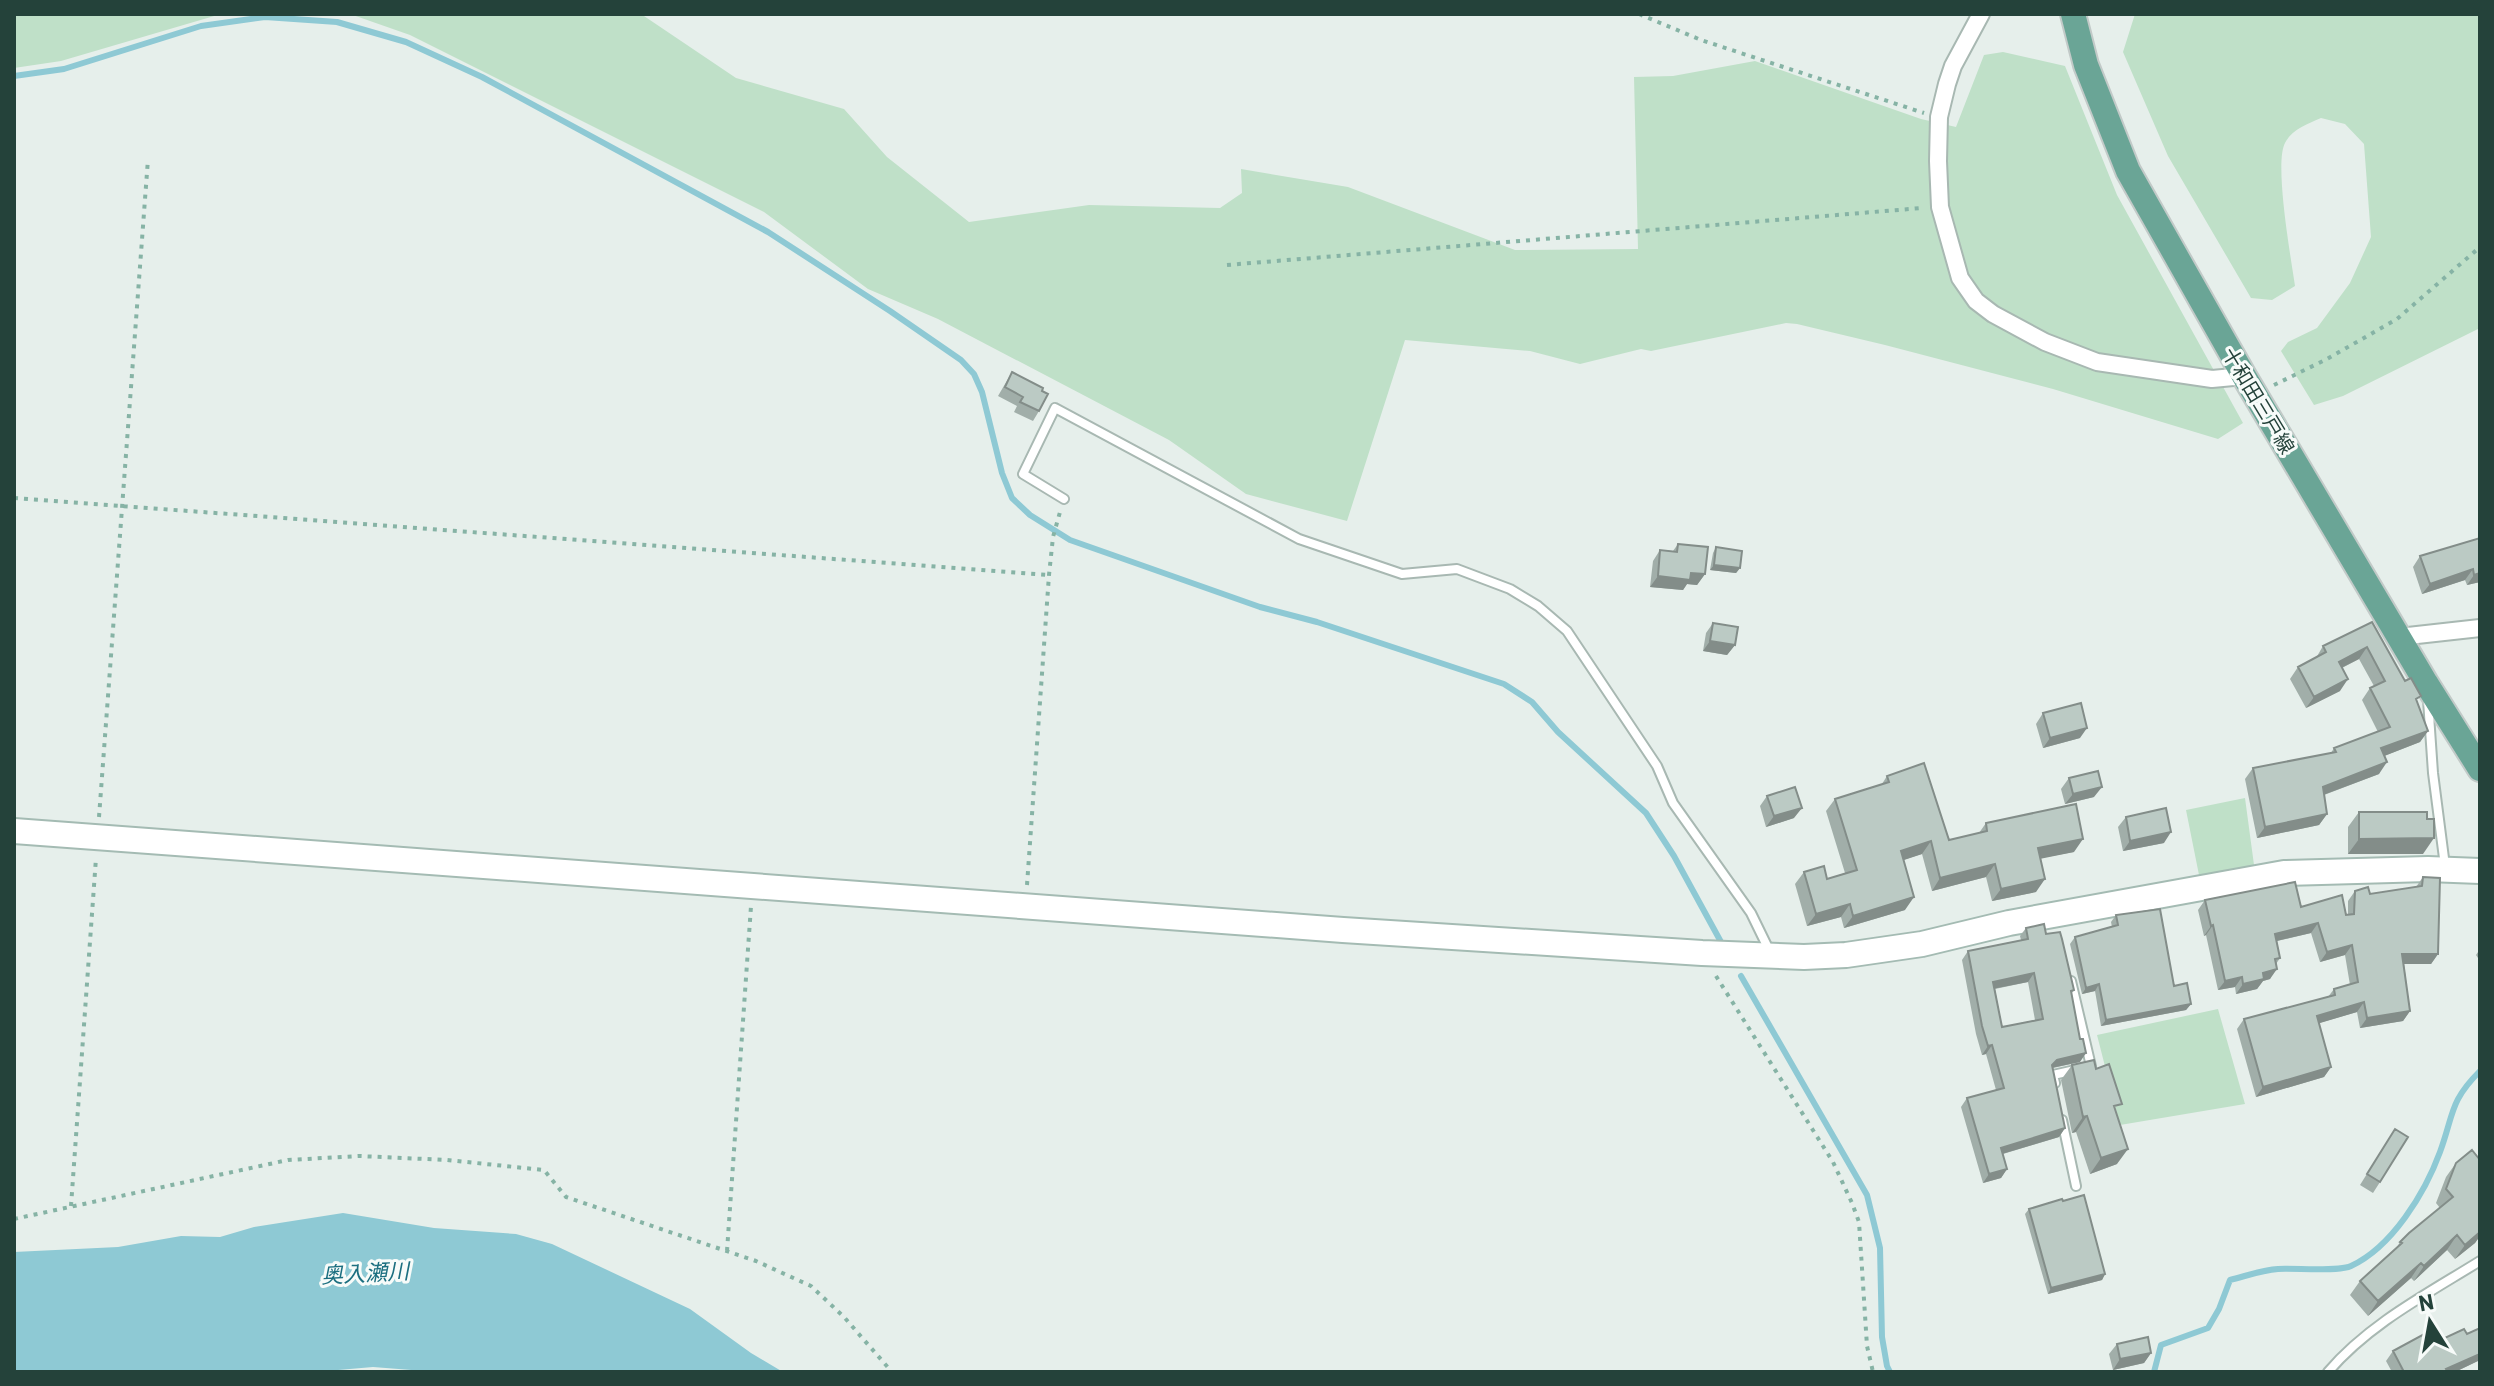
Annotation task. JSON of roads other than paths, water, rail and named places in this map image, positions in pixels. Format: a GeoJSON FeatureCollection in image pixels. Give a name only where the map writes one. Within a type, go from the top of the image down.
{"type":"FeatureCollection","features":[{"type":"Feature","properties":{"kind":"main road","name":"十和田三戸線"},"geometry":{"type":"LineString","coordinates":[[2073,14],[2086,65],[2128,171],[2250,385],[2480,769]]}},
{"type":"Feature","properties":{"kind":"street"},"geometry":{"type":"LineString","coordinates":[[1981,14],[1953,66],[1939,117],[1938,161],[1940,207],[1960,278],[1976,301],[1993,314],[2045,342],[2097,362],[2250,385]]}},
{"type":"Feature","properties":{"kind":"street"},"geometry":{"type":"LineString","coordinates":[[2399,637],[2480,628]]}},
{"type":"Feature","properties":{"kind":"street"},"geometry":{"type":"LineString","coordinates":[[14,831],[1026,907],[1702,953],[1804,957],[1846,955],[1922,944],[2009,923],[2058,922],[2284,873],[2480,871]]}},
{"type":"Feature","properties":{"kind":"lane"},"geometry":{"type":"LineString","coordinates":[[1064,499],[1023,474],[1055,408],[1299,539],[1402,574],[1457,569],[1510,589],[1538,606],[1567,631],[1657,766],[1673,803],[1751,913],[1773,956]]}},
{"type":"Feature","properties":{"kind":"lane"},"geometry":{"type":"LineString","coordinates":[[2426,683],[2433,773],[2446,870]]}},
{"type":"Feature","properties":{"kind":"lane"},"geometry":{"type":"LineString","coordinates":[[2056,1089],[2053,1075],[2091,1066],[2070,975]]}},
{"type":"Feature","properties":{"kind":"lane"},"geometry":{"type":"LineString","coordinates":[[2062,1116],[2076,1186]]}},
{"type":"Feature","properties":{"kind":"lane"},"geometry":{"type":"LineString","coordinates":[[2328,1372],[2391,1316],[2480,1261]]}},
{"type":"Feature","properties":{"kind":"water","name":"奥入瀬川"},"geometry":{"type":"Polygon","coordinates":[[[343,1213],[434,1228],[516,1234],[552,1244],[690,1309],[783,1372],[437,1372],[373,1367],[315,1372],[14,1372],[14,1252],[118,1247],[181,1236],[220,1237],[254,1227],[343,1213]]]}},
{"type":"Feature","properties":{"kind":"waterway"},"geometry":{"type":"LineString","coordinates":[[14,76],[64,69],[201,26],[265,17],[337,22],[406,42],[482,77],[768,232],[961,360],[974,374],[982,392],[1002,473],[1012,498],[1030,515],[1070,540],[1260,607],[1317,622],[1504,684],[1532,702],[1558,732],[1646,813],[1674,856],[1721,942]]}},
{"type":"Feature","properties":{"kind":"waterway"},"geometry":{"type":"LineString","coordinates":[[1741,976],[1867,1195],[1880,1248],[1882,1337],[1890,1372]]}},
{"type":"Feature","properties":{"kind":"waterway"},"geometry":{"type":"LineString","coordinates":[[2154,1372],[2161,1345],[2208,1328],[2230,1280],[2272,1270],[2345,1268],[2380,1246],[2405,1217],[2426,1184],[2457,1100],[2480,1071]]}}]}
